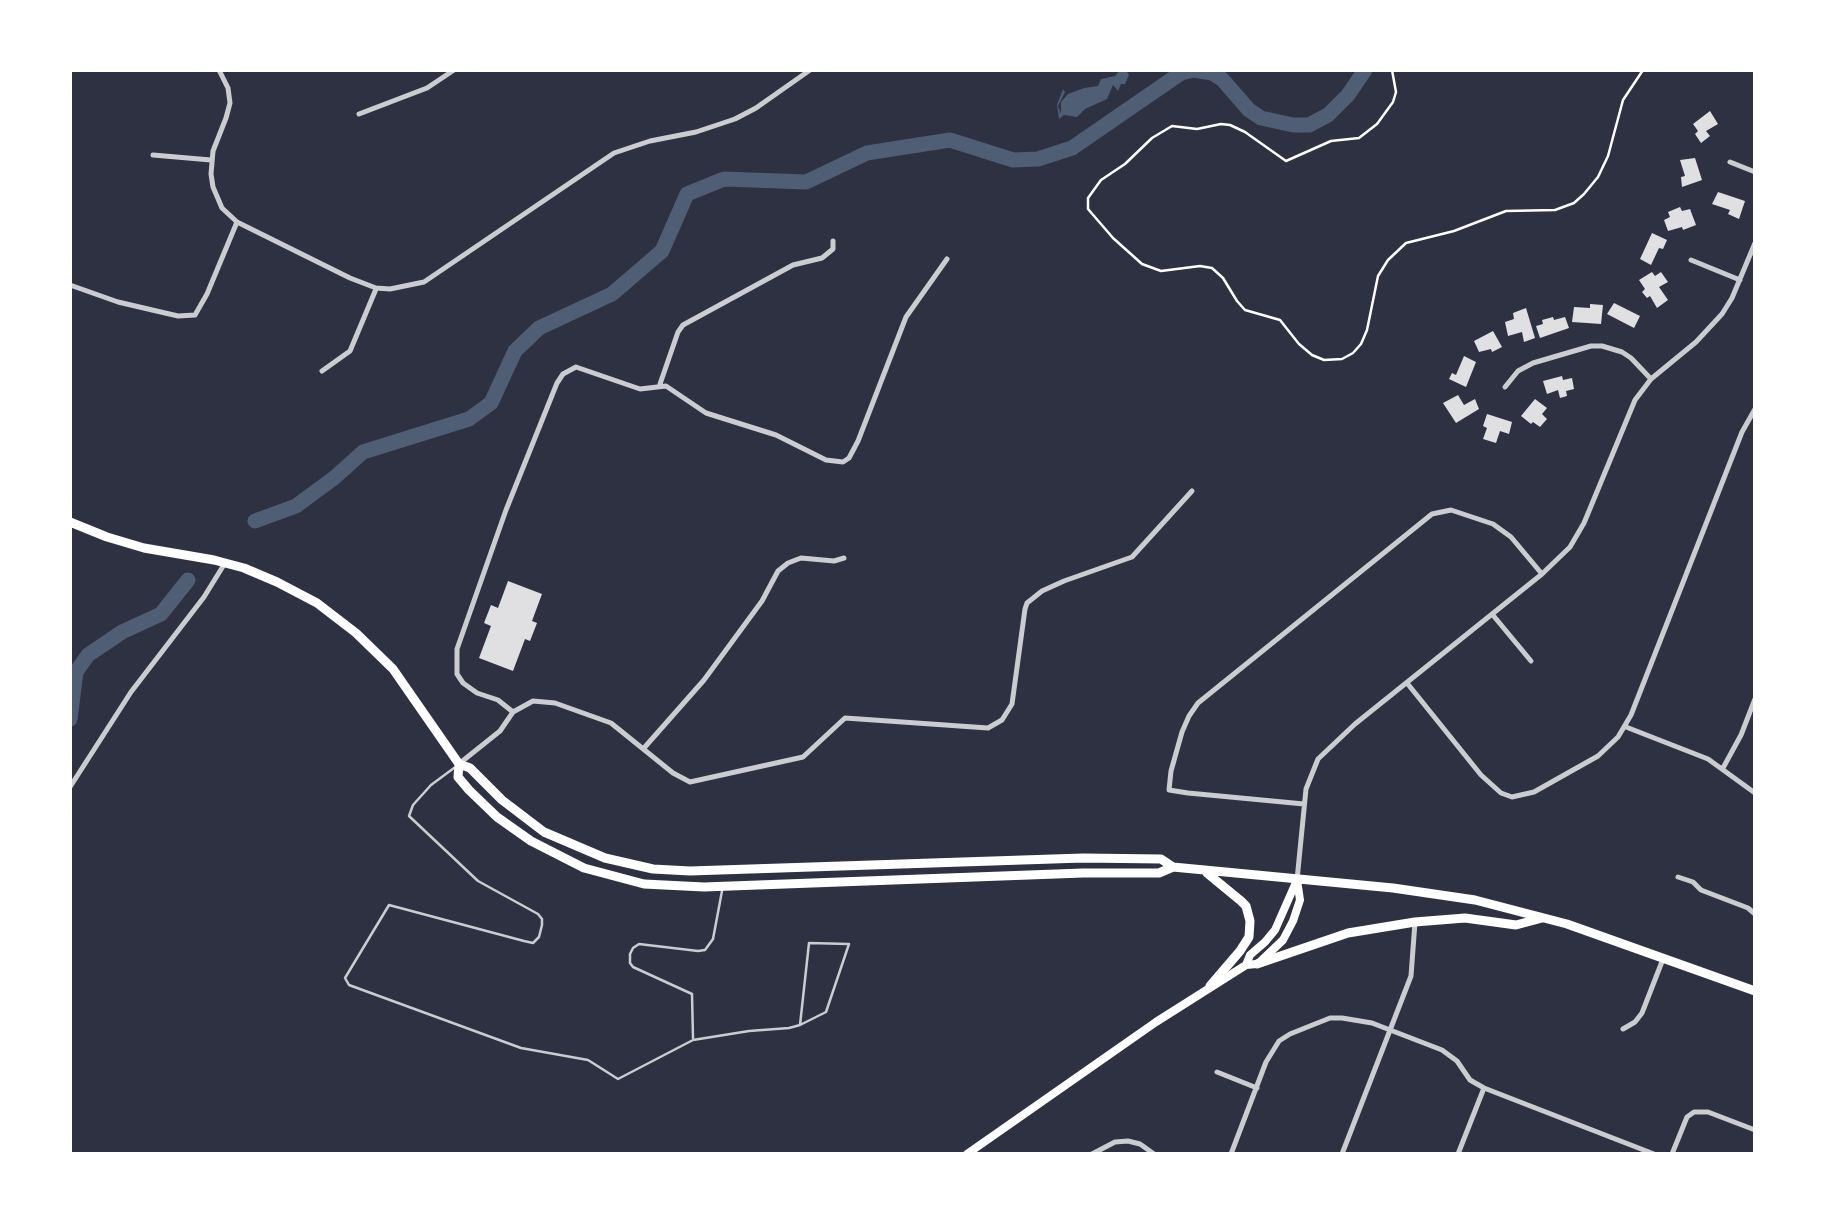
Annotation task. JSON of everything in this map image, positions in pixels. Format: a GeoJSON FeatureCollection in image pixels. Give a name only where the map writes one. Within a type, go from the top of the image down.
{"type":"FeatureCollection","features":[{"type":"Feature","properties":{"kind":"main road"},"geometry":{"type":"LineString","coordinates":[[70,522],[107,538],[263,575],[316,603],[356,633],[399,676],[459,764],[470,768],[516,812],[559,840],[605,858],[690,872],[1109,857],[1161,859],[1173,868],[1204,872],[1448,895],[1545,917],[1755,991]]}},
{"type":"Feature","properties":{"kind":"main road"},"geometry":{"type":"LineString","coordinates":[[459,764],[458,777],[482,803],[531,842],[602,874],[644,884],[684,887],[1083,873],[1159,874],[1173,868]]}},
{"type":"Feature","properties":{"kind":"main road"},"geometry":{"type":"LineString","coordinates":[[1204,872],[1242,901],[1250,920],[1248,936],[1240,951],[1210,986]]}},
{"type":"Feature","properties":{"kind":"main road"},"geometry":{"type":"LineString","coordinates":[[1251,964],[1250,955],[1275,930],[1297,880]]}},
{"type":"Feature","properties":{"kind":"main road"},"geometry":{"type":"LineString","coordinates":[[967,1154],[1108,1054],[1210,986],[1251,964],[1348,933],[1415,922],[1465,918],[1516,925],[1545,917]]}},
{"type":"Feature","properties":{"kind":"street"},"geometry":{"type":"LineString","coordinates":[[220,70],[230,103],[210,174],[217,198],[229,216],[376,288],[403,288],[424,282],[594,164],[650,140],[696,132],[735,119],[806,71]]}},
{"type":"Feature","properties":{"kind":"street"},"geometry":{"type":"LineString","coordinates":[[359,114],[427,88],[454,70]]}},
{"type":"Feature","properties":{"kind":"street"},"geometry":{"type":"LineString","coordinates":[[153,155],[211,160]]}},
{"type":"Feature","properties":{"kind":"street"},"geometry":{"type":"LineString","coordinates":[[1730,162],[1755,172]]}},
{"type":"Feature","properties":{"kind":"street"},"geometry":{"type":"LineString","coordinates":[[70,285],[118,302],[178,316],[195,314],[237,222]]}},
{"type":"Feature","properties":{"kind":"street"},"geometry":{"type":"LineString","coordinates":[[660,386],[683,324],[794,265],[822,258],[832,249],[833,241]]}},
{"type":"Feature","properties":{"kind":"street"},"geometry":{"type":"LineString","coordinates":[[1297,880],[1306,789],[1318,759],[1355,724],[1560,559],[1577,537],[1634,400],[1651,379],[1711,328],[1732,298],[1755,243]]}},
{"type":"Feature","properties":{"kind":"street"},"geometry":{"type":"LineString","coordinates":[[513,712],[463,683],[457,674],[457,649],[506,510],[563,374],[576,367],[640,389],[660,386],[674,390],[706,413],[776,435],[826,460],[843,462],[858,441],[906,317],[947,260]]}},
{"type":"Feature","properties":{"kind":"street"},"geometry":{"type":"LineString","coordinates":[[1691,260],[1740,280]]}},
{"type":"Feature","properties":{"kind":"street"},"geometry":{"type":"LineString","coordinates":[[322,371],[350,351],[376,288]]}},
{"type":"Feature","properties":{"kind":"street"},"geometry":{"type":"LineString","coordinates":[[1505,387],[1518,370],[1590,346],[1622,352],[1651,379]]}},
{"type":"Feature","properties":{"kind":"street"},"geometry":{"type":"LineString","coordinates":[[1406,683],[1490,786],[1500,793],[1512,796],[1534,792],[1610,747],[1626,727],[1742,432],[1755,409]]}},
{"type":"Feature","properties":{"kind":"street"},"geometry":{"type":"LineString","coordinates":[[459,764],[500,731],[513,712],[534,701],[555,703],[611,723],[681,778],[698,782],[802,757],[845,718],[995,726],[1012,704],[1028,602],[1053,586],[1132,557],[1192,491]]}},
{"type":"Feature","properties":{"kind":"street"},"geometry":{"type":"LineString","coordinates":[[1304,804],[1169,790],[1182,732],[1198,703],[1432,514],[1451,510],[1493,524],[1512,538],[1542,574]]}},
{"type":"Feature","properties":{"kind":"street"},"geometry":{"type":"LineString","coordinates":[[644,748],[704,680],[762,601],[778,571],[801,558],[834,562],[844,558]]}},
{"type":"Feature","properties":{"kind":"street"},"geometry":{"type":"LineString","coordinates":[[70,788],[131,692],[204,597],[225,563]]}},
{"type":"Feature","properties":{"kind":"street"},"geometry":{"type":"LineString","coordinates":[[1492,614],[1531,661]]}},
{"type":"Feature","properties":{"kind":"street"},"geometry":{"type":"LineString","coordinates":[[1723,768],[1755,699]]}},
{"type":"Feature","properties":{"kind":"street"},"geometry":{"type":"LineString","coordinates":[[1626,727],[1700,755],[1755,794]]}},
{"type":"Feature","properties":{"kind":"street"},"geometry":{"type":"LineString","coordinates":[[1678,877],[1755,914]]}},
{"type":"Feature","properties":{"kind":"street"},"geometry":{"type":"LineString","coordinates":[[1342,1154],[1411,976],[1415,922]]}},
{"type":"Feature","properties":{"kind":"street"},"geometry":{"type":"LineString","coordinates":[[1623,1029],[1642,1013],[1663,959]]}},
{"type":"Feature","properties":{"kind":"street"},"geometry":{"type":"LineString","coordinates":[[1231,1154],[1279,1041],[1330,1018],[1372,1023],[1450,1055],[1470,1080],[1484,1088],[1654,1154]]}},
{"type":"Feature","properties":{"kind":"street"},"geometry":{"type":"LineString","coordinates":[[1217,1072],[1257,1088]]}},
{"type":"Feature","properties":{"kind":"street"},"geometry":{"type":"LineString","coordinates":[[1458,1154],[1484,1088]]}},
{"type":"Feature","properties":{"kind":"street"},"geometry":{"type":"LineString","coordinates":[[1672,1154],[1687,1117],[1694,1112],[1708,1112],[1755,1130]]}},
{"type":"Feature","properties":{"kind":"street"},"geometry":{"type":"LineString","coordinates":[[1092,1154],[1115,1142],[1128,1142],[1140,1144],[1154,1154]]}},
{"type":"Feature","properties":{"kind":"lane"},"geometry":{"type":"LineString","coordinates":[[459,764],[430,785],[409,816],[478,881],[538,914],[542,919],[539,937],[533,943],[524,942],[389,906],[345,978],[349,985],[521,1048],[588,1060],[618,1080],[694,1040],[800,1026],[826,1012],[849,944],[809,944],[800,1026]]}},
{"type":"Feature","properties":{"kind":"lane"},"geometry":{"type":"LineString","coordinates":[[694,1040],[692,994],[633,967],[630,954],[639,944],[706,950],[712,939],[722,886]]}},
{"type":"Feature","properties":{"kind":"path"},"geometry":{"type":"LineString","coordinates":[[1392,70],[1394,102],[1377,124],[1359,138],[1331,141],[1286,161],[1230,125],[1197,129],[1172,126],[1101,180],[1090,194],[1088,209],[1142,264],[1161,270],[1212,268],[1245,310],[1280,320],[1312,356],[1342,359],[1361,344],[1378,276],[1406,243],[1465,228],[1506,211],[1561,208],[1584,194],[1608,156],[1623,100],[1643,70]]}},
{"type":"Feature","properties":{"kind":"water"},"geometry":{"type":"Polygon","coordinates":[[[1126,70],[1129,75],[1118,91],[1113,85],[1107,99],[1077,117],[1064,115],[1059,119],[1057,105],[1063,89],[1058,106],[1061,114],[1061,102],[1068,94],[1098,86],[1101,79],[1126,70]]]}},
{"type":"Feature","properties":{"kind":"building"},"geometry":{"type":"Polygon","coordinates":[[[1710,111],[1718,124],[1706,131],[1710,136],[1701,143],[1693,124],[1710,111]]]}},
{"type":"Feature","properties":{"kind":"building"},"geometry":{"type":"Polygon","coordinates":[[[1695,158],[1702,180],[1682,187],[1681,177],[1685,176],[1680,160],[1695,158]]]}},
{"type":"Feature","properties":{"kind":"building"},"geometry":{"type":"Polygon","coordinates":[[[1718,192],[1745,201],[1739,219],[1728,214],[1730,210],[1712,204],[1718,192]]]}},
{"type":"Feature","properties":{"kind":"building"},"geometry":{"type":"Polygon","coordinates":[[[1680,207],[1682,211],[1690,209],[1696,225],[1668,231],[1664,220],[1670,217],[1668,212],[1680,207]]]}},
{"type":"Feature","properties":{"kind":"building"},"geometry":{"type":"Polygon","coordinates":[[[1652,233],[1667,240],[1651,265],[1640,259],[1652,233]]]}},
{"type":"Feature","properties":{"kind":"building"},"geometry":{"type":"Polygon","coordinates":[[[1652,272],[1655,276],[1661,272],[1668,282],[1659,287],[1668,300],[1657,308],[1650,296],[1647,298],[1642,292],[1645,289],[1639,280],[1652,272]]]}},
{"type":"Feature","properties":{"kind":"building"},"geometry":{"type":"Polygon","coordinates":[[[1614,303],[1640,316],[1634,328],[1607,314],[1614,303]]]}},
{"type":"Feature","properties":{"kind":"building"},"geometry":{"type":"Polygon","coordinates":[[[1590,304],[1603,305],[1601,324],[1572,322],[1574,307],[1590,308],[1590,304]]]}},
{"type":"Feature","properties":{"kind":"building"},"geometry":{"type":"Polygon","coordinates":[[[1526,308],[1535,338],[1524,342],[1522,332],[1508,336],[1505,322],[1514,319],[1513,313],[1526,308]]]}},
{"type":"Feature","properties":{"kind":"building"},"geometry":{"type":"Polygon","coordinates":[[[1553,317],[1565,317],[1569,328],[1540,338],[1536,326],[1553,317]]]}},
{"type":"Feature","properties":{"kind":"building"},"geometry":{"type":"Polygon","coordinates":[[[1493,331],[1502,347],[1479,352],[1474,341],[1493,331]]]}},
{"type":"Feature","properties":{"kind":"building"},"geometry":{"type":"Polygon","coordinates":[[[1464,356],[1476,362],[1466,387],[1449,379],[1452,373],[1456,375],[1464,356]]]}},
{"type":"Feature","properties":{"kind":"building"},"geometry":{"type":"Polygon","coordinates":[[[1562,376],[1563,380],[1572,378],[1574,389],[1560,398],[1558,390],[1547,394],[1543,381],[1562,376]]]}},
{"type":"Feature","properties":{"kind":"building"},"geometry":{"type":"Polygon","coordinates":[[[1458,395],[1464,405],[1475,399],[1479,409],[1456,423],[1443,403],[1458,395]]]}},
{"type":"Feature","properties":{"kind":"building"},"geometry":{"type":"Polygon","coordinates":[[[1535,399],[1547,408],[1542,414],[1547,419],[1540,427],[1521,416],[1535,399]]]}},
{"type":"Feature","properties":{"kind":"building"},"geometry":{"type":"Polygon","coordinates":[[[1487,414],[1512,422],[1509,434],[1500,431],[1496,443],[1483,439],[1487,414]]]}},
{"type":"Feature","properties":{"kind":"building"},"geometry":{"type":"Polygon","coordinates":[[[508,581],[542,594],[532,621],[537,623],[530,641],[525,639],[513,671],[479,658],[491,626],[484,623],[491,605],[498,608],[508,581]]]}},
{"type":"Feature","properties":{"kind":"waterway"},"geometry":{"type":"LineString","coordinates":[[255,521],[296,506],[363,452],[469,419],[491,403],[515,351],[539,328],[612,294],[662,251],[687,194],[724,179],[806,182],[867,153],[950,140],[1013,160],[1038,159],[1072,148],[1181,73],[1194,70],[1222,79],[1261,118],[1309,125],[1328,115],[1365,70]]}},
{"type":"Feature","properties":{"kind":"waterway"},"geometry":{"type":"LineString","coordinates":[[70,719],[76,672],[88,655],[122,632],[161,614],[188,580]]}}]}
